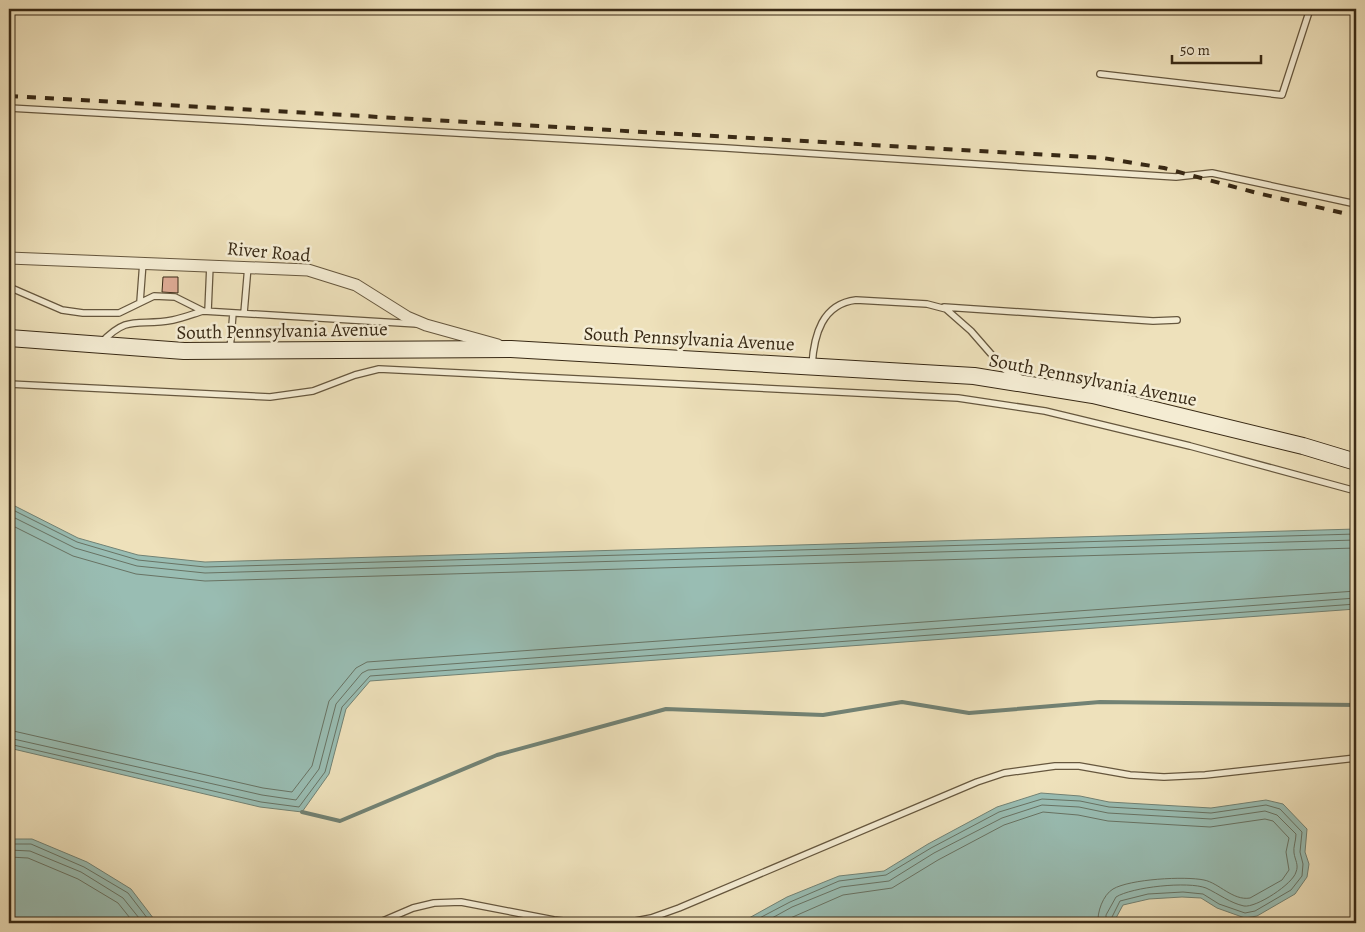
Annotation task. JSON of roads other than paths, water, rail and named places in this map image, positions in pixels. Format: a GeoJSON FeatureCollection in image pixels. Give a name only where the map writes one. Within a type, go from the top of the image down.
{"type":"FeatureCollection","features":[{"type":"Feature","properties":{"kind":"street","name":"River Road"},"geometry":{"type":"LineString","coordinates":[[9,258],[210,264],[308,270],[356,285],[408,317],[426,325],[511,349]]}},
{"type":"Feature","properties":{"kind":"street","name":"South Pennsylvania Avenue"},"geometry":{"type":"LineString","coordinates":[[9,338],[184,352],[511,349],[812,365],[974,376],[1093,395],[1351,460]]}},
{"type":"Feature","properties":{"kind":"lane"},"geometry":{"type":"LineString","coordinates":[[1100,74],[1282,94],[1310,9]]}},
{"type":"Feature","properties":{"kind":"lane"},"geometry":{"type":"LineString","coordinates":[[9,108],[754,150],[1169,177],[1186,177],[1212,173],[1356,204]]}},
{"type":"Feature","properties":{"kind":"lane"},"geometry":{"type":"LineString","coordinates":[[140,302],[143,262]]}},
{"type":"Feature","properties":{"kind":"lane"},"geometry":{"type":"LineString","coordinates":[[205,311],[210,264]]}},
{"type":"Feature","properties":{"kind":"lane"},"geometry":{"type":"LineString","coordinates":[[244,313],[248,266]]}},
{"type":"Feature","properties":{"kind":"lane"},"geometry":{"type":"LineString","coordinates":[[9,287],[62,310],[83,314],[119,313],[154,296],[175,297],[205,311]]}},
{"type":"Feature","properties":{"kind":"lane"},"geometry":{"type":"LineString","coordinates":[[812,365],[813,344],[818,328],[831,310],[846,302],[927,304],[939,307],[1153,321],[1177,320]]}},
{"type":"Feature","properties":{"kind":"lane"},"geometry":{"type":"LineString","coordinates":[[939,307],[958,318],[1005,370],[1042,386]]}},
{"type":"Feature","properties":{"kind":"lane"},"geometry":{"type":"LineString","coordinates":[[98,346],[112,331],[129,323],[171,320],[205,311],[426,325]]}},
{"type":"Feature","properties":{"kind":"lane"},"geometry":{"type":"LineString","coordinates":[[230,351],[233,313]]}},
{"type":"Feature","properties":{"kind":"lane"},"geometry":{"type":"LineString","coordinates":[[9,384],[270,397],[314,392],[354,375],[379,369],[958,398],[1045,411],[1190,446],[1356,491]]}},
{"type":"Feature","properties":{"kind":"lane"},"geometry":{"type":"LineString","coordinates":[[625,923],[651,918],[679,908],[977,782],[1004,773],[1055,766],[1078,766],[1130,775],[1206,776],[1356,758]]}},
{"type":"Feature","properties":{"kind":"lane"},"geometry":{"type":"LineString","coordinates":[[378,923],[413,908],[434,903],[461,902],[554,920],[581,923]]}},
{"type":"Feature","properties":{"kind":"water"},"geometry":{"type":"Polygon","coordinates":[[[9,503],[78,538],[138,555],[205,562],[1356,529],[1356,609],[370,681],[346,709],[329,774],[302,812],[260,807],[9,748],[9,503]]]}},
{"type":"Feature","properties":{"kind":"water"},"geometry":{"type":"Polygon","coordinates":[[[1041,793],[1080,796],[1109,802],[1211,808],[1266,800],[1283,804],[1307,829],[1305,852],[1309,864],[1307,877],[1295,894],[1257,916],[1245,918],[1217,908],[1201,898],[1182,897],[1149,899],[1123,905],[1116,918],[1117,923],[740,923],[787,897],[839,876],[884,871],[928,844],[997,807],[1041,793]]]}},
{"type":"Feature","properties":{"kind":"water"},"geometry":{"type":"Polygon","coordinates":[[[9,839],[32,839],[87,862],[131,889],[157,923],[9,923],[9,839]]]}},
{"type":"Feature","properties":{"kind":"waterway"},"geometry":{"type":"LineString","coordinates":[[302,812],[340,821],[497,755],[666,709],[823,715],[902,702],[969,713],[1100,702],[1356,705]]}},
{"type":"Feature","properties":{"kind":"railway"},"geometry":{"type":"LineString","coordinates":[[9,96],[1103,158],[1164,168],[1257,193],[1356,216]]}}]}
